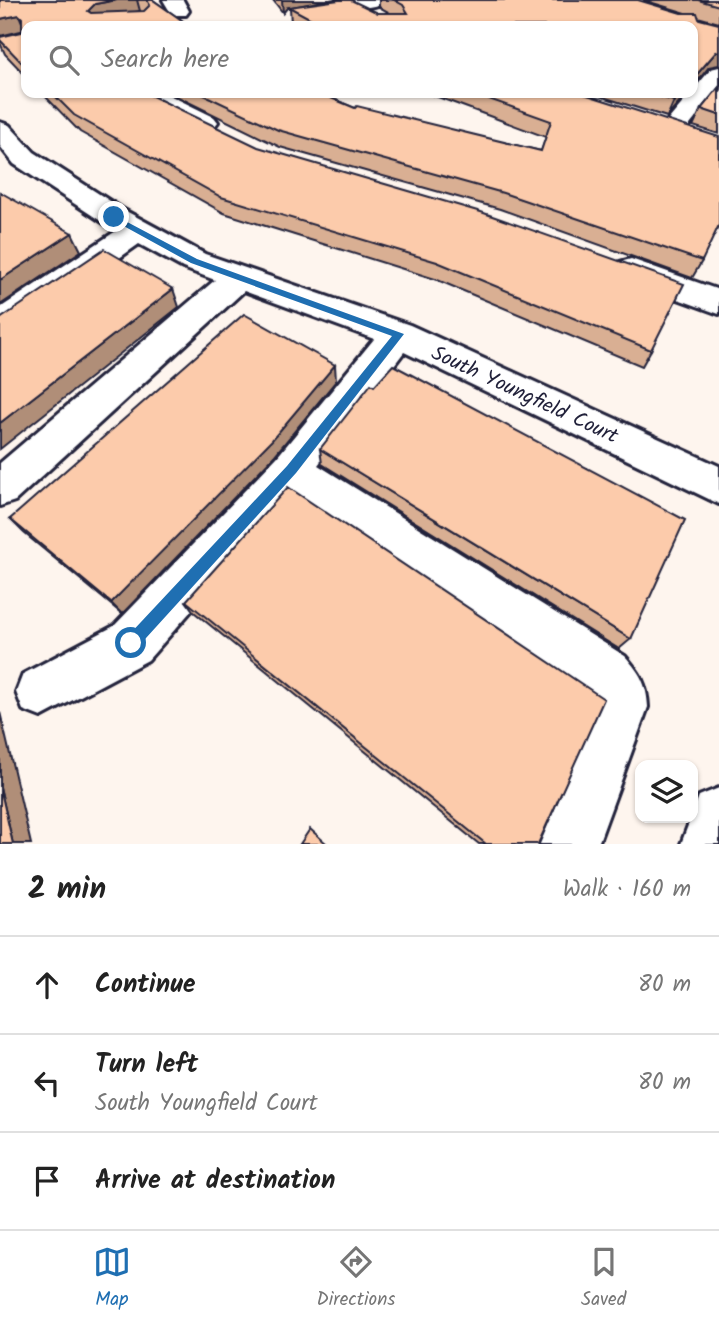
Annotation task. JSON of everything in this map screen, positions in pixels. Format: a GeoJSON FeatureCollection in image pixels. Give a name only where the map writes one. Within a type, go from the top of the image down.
{"type":"FeatureCollection","features":[{"type":"Feature","properties":{"kind":"street"},"geometry":{"type":"LineString","coordinates":[[295,15],[374,0]]}},
{"type":"Feature","properties":{"kind":"street"},"geometry":{"type":"LineString","coordinates":[[351,4],[384,21]]}},
{"type":"Feature","properties":{"kind":"street"},"geometry":{"type":"LineString","coordinates":[[647,122],[684,134],[719,74]]}},
{"type":"Feature","properties":{"kind":"street"},"geometry":{"type":"LineString","coordinates":[[158,98],[233,136]]}},
{"type":"Feature","properties":{"kind":"street","name":"South Youngfield Court"},"geometry":{"type":"LineString","coordinates":[[0,130],[24,158],[138,230],[194,261],[398,334],[719,486]]}},
{"type":"Feature","properties":{"kind":"street"},"geometry":{"type":"LineString","coordinates":[[0,325],[138,230]]}},
{"type":"Feature","properties":{"kind":"street"},"geometry":{"type":"LineString","coordinates":[[604,261],[719,302]]}},
{"type":"Feature","properties":{"kind":"street"},"geometry":{"type":"LineString","coordinates":[[0,488],[239,277]]}},
{"type":"Feature","properties":{"kind":"street"},"geometry":{"type":"LineString","coordinates":[[41,692],[131,643],[291,469],[398,334]]}},
{"type":"Feature","properties":{"kind":"street"},"geometry":{"type":"LineString","coordinates":[[291,469],[607,674],[622,690],[622,707],[617,725],[569,844]]}},
{"type":"Feature","properties":{"kind":"street"},"geometry":{"type":"LineString","coordinates":[[710,844],[719,817]]}},
{"type":"Feature","properties":{"kind":"building"},"geometry":{"type":"Polygon","coordinates":[[[0,0],[117,0],[95,4],[88,11],[91,13],[144,11],[150,5],[147,0],[153,0],[183,21],[22,21],[19,15],[0,19],[0,0]]]}},
{"type":"Feature","properties":{"kind":"building"},"geometry":{"type":"Polygon","coordinates":[[[351,0],[378,13],[408,13],[403,5],[394,0],[638,0],[681,13],[697,13],[699,19],[719,24],[719,51],[698,73],[698,21],[315,21],[289,7],[351,0]]]}},
{"type":"Feature","properties":{"kind":"building"},"geometry":{"type":"Polygon","coordinates":[[[698,0],[719,0],[719,6],[698,0]]]}},
{"type":"Feature","properties":{"kind":"building"},"geometry":{"type":"Polygon","coordinates":[[[21,32],[21,62],[0,40],[0,37],[21,32]]]}},
{"type":"Feature","properties":{"kind":"building"},"geometry":{"type":"Polygon","coordinates":[[[719,87],[719,115],[701,109],[719,87]]]}},
{"type":"Feature","properties":{"kind":"building"},"geometry":{"type":"Polygon","coordinates":[[[57,98],[156,98],[258,147],[481,212],[684,284],[651,350],[437,262],[221,197],[74,115],[57,98]]]}},
{"type":"Feature","properties":{"kind":"building"},"geometry":{"type":"Polygon","coordinates":[[[211,98],[331,98],[355,108],[357,106],[541,151],[551,121],[486,98],[597,98],[719,137],[719,225],[702,261],[503,193],[278,130],[211,98]]]}},
{"type":"Feature","properties":{"kind":"building"},"geometry":{"type":"Polygon","coordinates":[[[0,192],[72,233],[0,280],[0,192]]]}},
{"type":"Feature","properties":{"kind":"building"},"geometry":{"type":"Polygon","coordinates":[[[104,249],[173,289],[0,423],[0,319],[104,249]]]}},
{"type":"Feature","properties":{"kind":"building"},"geometry":{"type":"Polygon","coordinates":[[[244,314],[335,365],[272,440],[111,603],[10,519],[244,314]]]}},
{"type":"Feature","properties":{"kind":"building"},"geometry":{"type":"Polygon","coordinates":[[[393,365],[685,520],[631,639],[320,449],[371,384],[374,386],[393,365]]]}},
{"type":"Feature","properties":{"kind":"building"},"geometry":{"type":"Polygon","coordinates":[[[288,487],[604,699],[538,844],[486,844],[186,601],[288,487]]]}},
{"type":"Feature","properties":{"kind":"building"},"geometry":{"type":"Polygon","coordinates":[[[0,787],[13,844],[0,844],[0,787]]]}},
{"type":"Feature","properties":{"kind":"building"},"geometry":{"type":"Polygon","coordinates":[[[310,829],[327,844],[300,844],[310,829]]]}},
{"type":"Feature","properties":{"kind":"route"},"geometry":{"type":"LineString","coordinates":[[114,217],[194,261],[398,334],[291,469],[131,643]]}}]}
